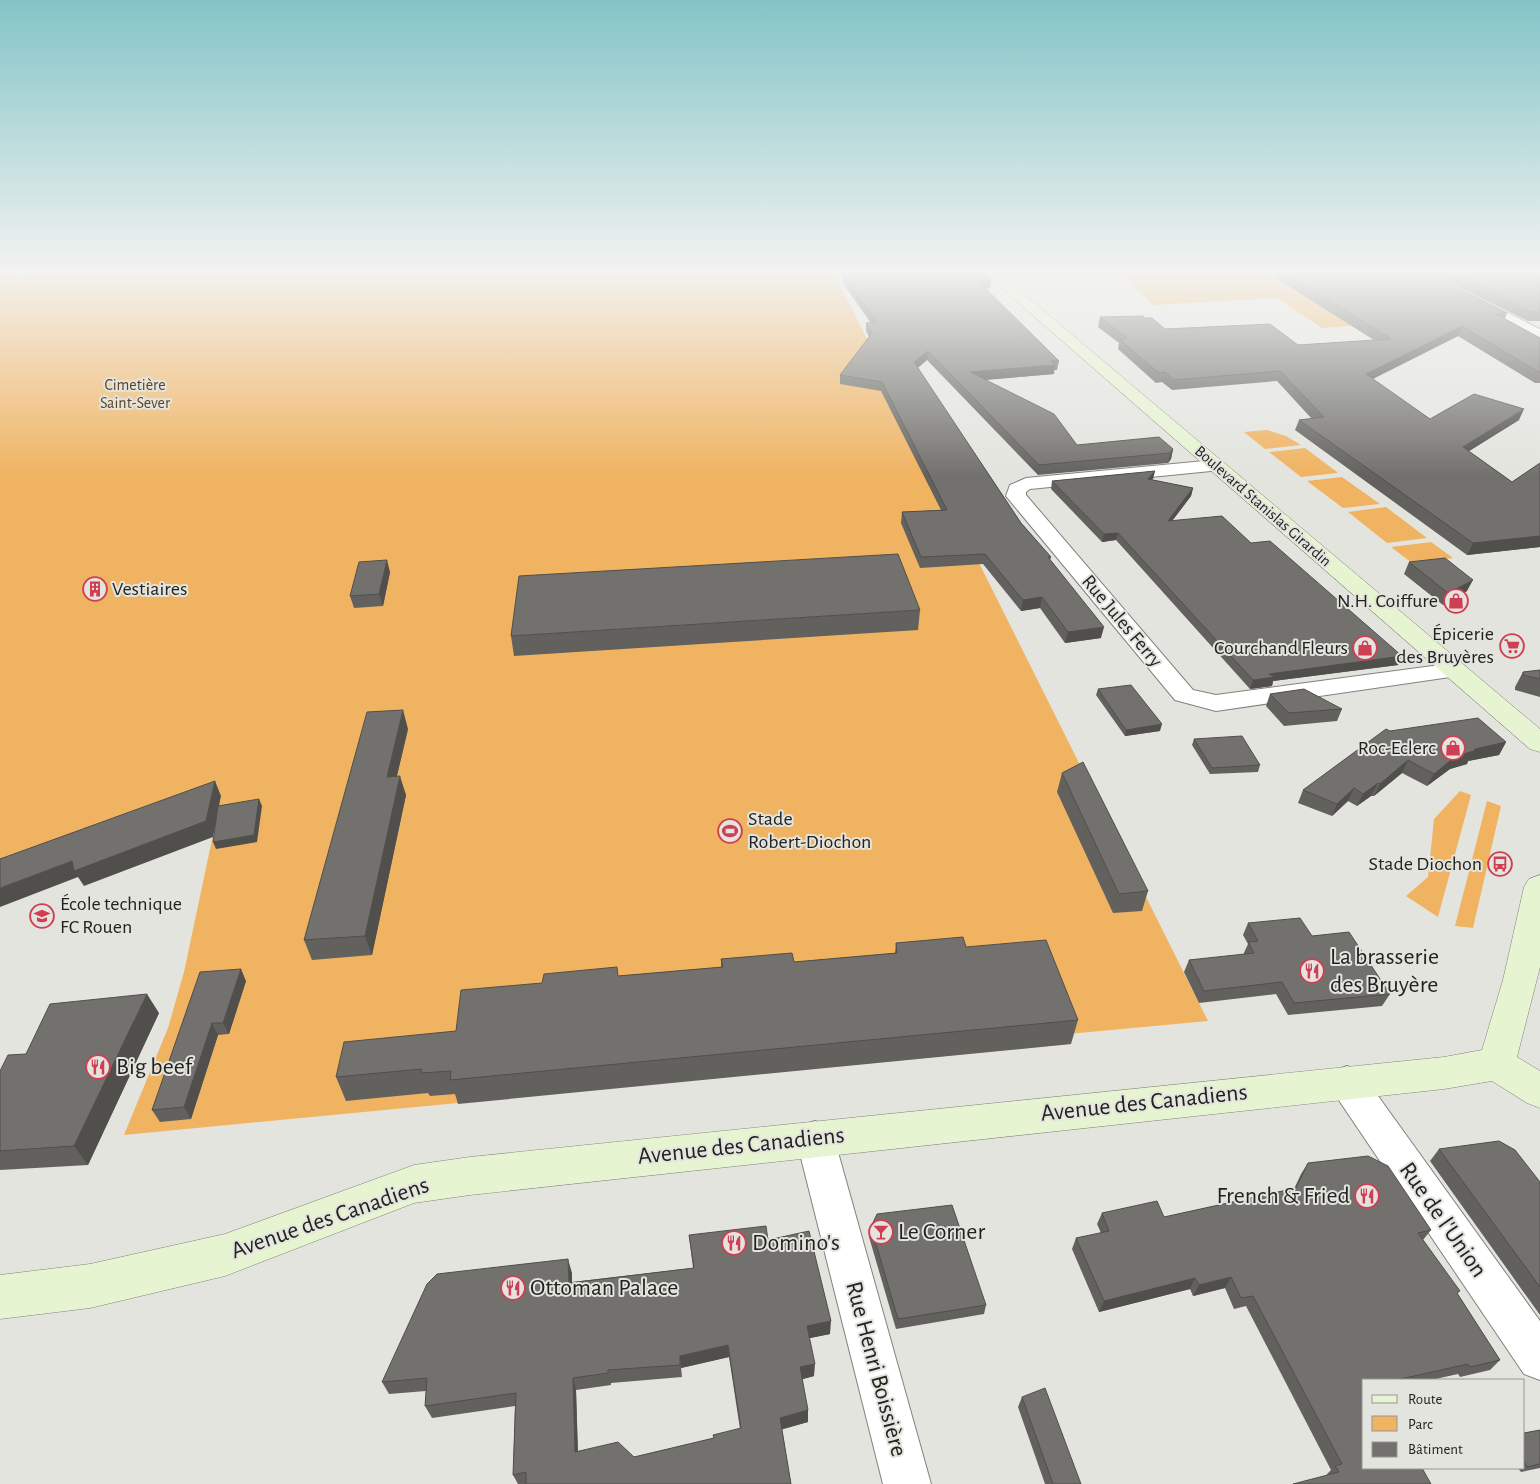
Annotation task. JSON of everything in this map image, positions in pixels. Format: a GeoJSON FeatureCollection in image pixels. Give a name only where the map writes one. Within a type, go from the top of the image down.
{"type":"FeatureCollection","features":[{"type":"Feature","properties":{"kind":"main road","name":"Boulevard Stanislas Girardin"},"geometry":{"type":"LineString","coordinates":[[1067,338],[1540,743]]}},
{"type":"Feature","properties":{"kind":"main road"},"geometry":{"type":"LineString","coordinates":[[1540,887],[1520,980],[1497,1064],[1540,1091]]}},
{"type":"Feature","properties":{"kind":"main road","name":"Avenue des Canadiens"},"geometry":{"type":"LineString","coordinates":[[0,1296],[90,1286],[225,1255],[414,1184],[470,1176],[815,1138],[1444,1073],[1497,1064]]}},
{"type":"Feature","properties":{"kind":"street","name":"Rue Jules Ferry"},"geometry":{"type":"LineString","coordinates":[[1215,466],[1026,484],[1017,489],[1016,496],[1184,694],[1197,700],[1216,703],[1455,670]]}},
{"type":"Feature","properties":{"kind":"street","name":"Rue de l'Union"},"geometry":{"type":"LineString","coordinates":[[1347,1082],[1540,1358]]}},
{"type":"Feature","properties":{"kind":"street","name":"Rue Henri Boissière"},"geometry":{"type":"LineString","coordinates":[[815,1138],[907,1484]]}},
{"type":"Feature","properties":{"kind":"green space","name":"Cimetière Saint-Sever"},"geometry":{"type":"Polygon","coordinates":[[[0,338],[867,338],[1208,1021],[1068,1034],[1071,1044],[124,1135],[168,1028],[184,972],[221,797],[0,878],[0,338]]]}},
{"type":"Feature","properties":{"kind":"green space"},"geometry":{"type":"Polygon","coordinates":[[[1267,430],[1286,436],[1301,445],[1265,449],[1244,432],[1267,430]]]}},
{"type":"Feature","properties":{"kind":"green space"},"geometry":{"type":"Polygon","coordinates":[[[1305,448],[1337,473],[1301,477],[1269,452],[1305,448]]]}},
{"type":"Feature","properties":{"kind":"green space"},"geometry":{"type":"Polygon","coordinates":[[[1342,477],[1380,504],[1343,508],[1307,481],[1342,477]]]}},
{"type":"Feature","properties":{"kind":"green space"},"geometry":{"type":"Polygon","coordinates":[[[1386,507],[1427,538],[1387,543],[1348,512],[1386,507]]]}},
{"type":"Feature","properties":{"kind":"green space"},"geometry":{"type":"Polygon","coordinates":[[[1431,542],[1453,558],[1412,563],[1391,547],[1431,542]]]}},
{"type":"Feature","properties":{"kind":"green space"},"geometry":{"type":"Polygon","coordinates":[[[1460,791],[1471,795],[1438,917],[1406,896],[1428,877],[1434,819],[1460,791]]]}},
{"type":"Feature","properties":{"kind":"green space"},"geometry":{"type":"Polygon","coordinates":[[[1487,801],[1501,806],[1473,928],[1455,926],[1487,801]]]}},
{"type":"Feature","properties":{"kind":"building"},"geometry":{"type":"Polygon","coordinates":[[[868,338],[1036,338],[1059,361],[1051,361],[1055,365],[970,372],[1054,414],[1077,445],[1159,437],[1173,449],[1170,453],[1039,465],[928,351],[914,362],[1021,523],[1051,557],[1048,557],[1104,627],[1068,632],[1042,597],[1023,600],[985,554],[921,557],[902,512],[947,510],[882,382],[840,375],[868,338]]]}},
{"type":"Feature","properties":{"kind":"building"},"geometry":{"type":"Polygon","coordinates":[[[1126,338],[1289,338],[1298,345],[1391,339],[1437,338],[1366,374],[1430,419],[1474,394],[1524,409],[1463,447],[1512,482],[1540,463],[1540,536],[1473,543],[1299,420],[1324,417],[1280,371],[1174,380],[1165,372],[1159,373],[1120,340],[1126,338]]]}},
{"type":"Feature","properties":{"kind":"building"},"geometry":{"type":"Polygon","coordinates":[[[1482,338],[1540,338],[1540,373],[1482,338]]]}},
{"type":"Feature","properties":{"kind":"building"},"geometry":{"type":"Polygon","coordinates":[[[1155,471],[1148,479],[1193,488],[1168,521],[1222,516],[1251,543],[1270,541],[1402,656],[1269,674],[1275,677],[1253,680],[1118,533],[1104,534],[1052,481],[1155,471]]]}},
{"type":"Feature","properties":{"kind":"building"},"geometry":{"type":"Polygon","coordinates":[[[898,554],[920,610],[511,636],[519,576],[898,554]]]}},
{"type":"Feature","properties":{"kind":"building"},"geometry":{"type":"Polygon","coordinates":[[[1445,558],[1473,580],[1448,593],[1409,562],[1445,558]]]}},
{"type":"Feature","properties":{"kind":"building"},"geometry":{"type":"Polygon","coordinates":[[[387,560],[379,594],[350,596],[359,562],[387,560]]]}},
{"type":"Feature","properties":{"kind":"building"},"geometry":{"type":"Polygon","coordinates":[[[1540,670],[1540,679],[1523,675],[1523,672],[1540,670]]]}},
{"type":"Feature","properties":{"kind":"building"},"geometry":{"type":"Polygon","coordinates":[[[1131,685],[1162,724],[1126,730],[1098,689],[1131,685]]]}},
{"type":"Feature","properties":{"kind":"building"},"geometry":{"type":"Polygon","coordinates":[[[1304,689],[1342,709],[1289,713],[1270,694],[1304,689]]]}},
{"type":"Feature","properties":{"kind":"building"},"geometry":{"type":"Polygon","coordinates":[[[403,710],[387,777],[400,776],[365,936],[304,940],[367,712],[403,710]]]}},
{"type":"Feature","properties":{"kind":"building"},"geometry":{"type":"Polygon","coordinates":[[[1478,718],[1506,742],[1475,749],[1474,751],[1456,756],[1434,774],[1408,760],[1380,784],[1378,783],[1363,794],[1354,788],[1337,804],[1303,790],[1386,729],[1390,731],[1478,718]]]}},
{"type":"Feature","properties":{"kind":"building"},"geometry":{"type":"Polygon","coordinates":[[[1242,736],[1260,765],[1212,768],[1194,739],[1242,736]]]}},
{"type":"Feature","properties":{"kind":"building"},"geometry":{"type":"Polygon","coordinates":[[[1083,762],[1148,891],[1119,894],[1062,773],[1083,762]]]}},
{"type":"Feature","properties":{"kind":"building"},"geometry":{"type":"Polygon","coordinates":[[[215,781],[206,821],[74,871],[72,861],[0,888],[0,859],[215,781]]]}},
{"type":"Feature","properties":{"kind":"building"},"geometry":{"type":"Polygon","coordinates":[[[259,799],[254,835],[213,842],[218,806],[259,799]]]}},
{"type":"Feature","properties":{"kind":"building"},"geometry":{"type":"Polygon","coordinates":[[[1300,918],[1312,936],[1349,932],[1390,994],[1294,1003],[1282,982],[1204,991],[1189,960],[1254,953],[1248,942],[1258,941],[1248,923],[1300,918]]]}},
{"type":"Feature","properties":{"kind":"building"},"geometry":{"type":"Polygon","coordinates":[[[963,937],[966,947],[1046,940],[1078,1020],[450,1080],[451,1071],[421,1073],[422,1069],[336,1077],[344,1042],[456,1031],[461,990],[542,983],[544,974],[617,967],[618,976],[723,967],[721,959],[792,953],[794,962],[897,953],[896,943],[963,937]]]}},
{"type":"Feature","properties":{"kind":"building"},"geometry":{"type":"Polygon","coordinates":[[[241,969],[223,1023],[212,1023],[184,1107],[152,1110],[200,972],[241,969]]]}},
{"type":"Feature","properties":{"kind":"building","name":"Big beef"},"geometry":{"type":"Polygon","coordinates":[[[147,994],[74,1146],[0,1151],[0,1071],[8,1055],[26,1054],[50,1004],[147,994]]]}},
{"type":"Feature","properties":{"kind":"building"},"geometry":{"type":"Polygon","coordinates":[[[1499,1141],[1515,1150],[1540,1182],[1540,1287],[1439,1149],[1499,1141]]]}},
{"type":"Feature","properties":{"kind":"building"},"geometry":{"type":"Polygon","coordinates":[[[1368,1156],[1388,1166],[1431,1230],[1418,1233],[1460,1291],[1457,1293],[1500,1360],[1470,1367],[1468,1364],[1400,1379],[1362,1379],[1362,1469],[1423,1469],[1431,1484],[1293,1484],[1339,1472],[1335,1466],[1342,1464],[1253,1296],[1241,1298],[1231,1277],[1199,1285],[1195,1278],[1104,1301],[1076,1238],[1109,1231],[1102,1213],[1157,1201],[1164,1217],[1296,1188],[1308,1163],[1368,1156]]]}},
{"type":"Feature","properties":{"kind":"building"},"geometry":{"type":"Polygon","coordinates":[[[952,1205],[986,1305],[898,1319],[871,1227],[877,1214],[952,1205]]]}},
{"type":"Feature","properties":{"kind":"building"},"geometry":{"type":"Polygon","coordinates":[[[766,1226],[768,1240],[809,1231],[831,1321],[807,1326],[815,1364],[800,1367],[808,1410],[780,1418],[791,1484],[526,1484],[526,1472],[513,1475],[516,1393],[425,1406],[427,1378],[382,1382],[427,1284],[437,1274],[568,1259],[569,1283],[694,1268],[689,1235],[766,1226]],[[728,1345],[680,1356],[680,1365],[608,1370],[608,1373],[573,1378],[575,1452],[618,1442],[634,1457],[714,1438],[713,1435],[741,1428],[728,1345]]]}},
{"type":"Feature","properties":{"kind":"building"},"geometry":{"type":"Polygon","coordinates":[[[1045,1388],[1081,1484],[1053,1484],[1022,1397],[1045,1388]]]}},
{"type":"Feature","properties":{"kind":"building"},"geometry":{"type":"Polygon","coordinates":[[[1540,1430],[1540,1464],[1527,1467],[1525,1463],[1525,1433],[1540,1430]]]}},
{"type":"Feature","properties":{"kind":"place","name":"Vestiaires"},"geometry":{"type":"Point","coordinates":[95,589]}},
{"type":"Feature","properties":{"kind":"place","name":"N.H. Coiffure"},"geometry":{"type":"Point","coordinates":[1456,601]}},
{"type":"Feature","properties":{"kind":"place","name":"Épicerie des Bruyères"},"geometry":{"type":"Point","coordinates":[1512,646]}},
{"type":"Feature","properties":{"kind":"place","name":"Courchand Fleurs"},"geometry":{"type":"Point","coordinates":[1365,648]}},
{"type":"Feature","properties":{"kind":"place","name":"Roc-Eclerc"},"geometry":{"type":"Point","coordinates":[1453,748]}},
{"type":"Feature","properties":{"kind":"place","name":"Stade Robert-Diochon"},"geometry":{"type":"Point","coordinates":[730,831]}},
{"type":"Feature","properties":{"kind":"place","name":"Stade Diochon"},"geometry":{"type":"Point","coordinates":[1500,864]}},
{"type":"Feature","properties":{"kind":"place","name":"École technique FC Rouen"},"geometry":{"type":"Point","coordinates":[42,916]}},
{"type":"Feature","properties":{"kind":"place","name":"La brasserie des Bruyère"},"geometry":{"type":"Point","coordinates":[1312,971]}},
{"type":"Feature","properties":{"kind":"place","name":"Big beef"},"geometry":{"type":"Point","coordinates":[98,1067]}},
{"type":"Feature","properties":{"kind":"place","name":"French & Fried"},"geometry":{"type":"Point","coordinates":[1367,1196]}},
{"type":"Feature","properties":{"kind":"place","name":"Le Corner"},"geometry":{"type":"Point","coordinates":[881,1232]}},
{"type":"Feature","properties":{"kind":"place","name":"Domino's"},"geometry":{"type":"Point","coordinates":[734,1243]}},
{"type":"Feature","properties":{"kind":"place","name":"Ottoman Palace"},"geometry":{"type":"Point","coordinates":[513,1288]}}]}
